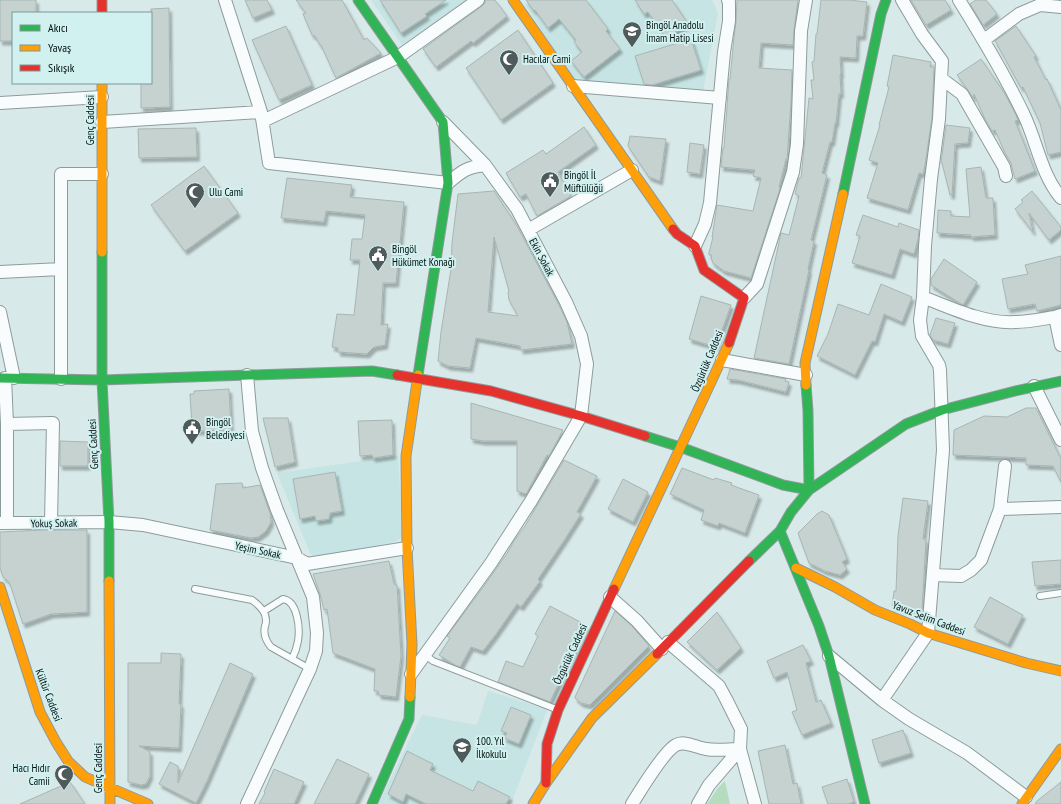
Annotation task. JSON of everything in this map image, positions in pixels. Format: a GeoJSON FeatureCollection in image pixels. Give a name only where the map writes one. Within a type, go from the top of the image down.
{"type":"FeatureCollection","features":[{"type":"Feature","properties":{"kind":"street"},"geometry":{"type":"LineString","coordinates":[[102,0],[102,12]]}},
{"type":"Feature","properties":{"kind":"street"},"geometry":{"type":"LineString","coordinates":[[226,0],[262,117],[269,163],[448,183],[463,171],[476,166],[485,165]]}},
{"type":"Feature","properties":{"kind":"street"},"geometry":{"type":"LineString","coordinates":[[358,0],[443,122],[448,183],[406,456],[407,548],[412,644],[410,719],[372,804]]}},
{"type":"Feature","properties":{"kind":"street"},"geometry":{"type":"LineString","coordinates":[[102,122],[262,117],[398,57],[478,0]]}},
{"type":"Feature","properties":{"kind":"street"},"geometry":{"type":"LineString","coordinates":[[513,0],[677,234],[695,246],[704,270],[744,298],[757,284],[793,172],[797,144],[801,31],[806,0]]}},
{"type":"Feature","properties":{"kind":"street"},"geometry":{"type":"LineString","coordinates":[[695,246],[705,224],[710,203],[724,52],[729,21],[728,0]]}},
{"type":"Feature","properties":{"kind":"street"},"geometry":{"type":"LineString","coordinates":[[809,490],[808,411],[805,363],[844,190],[881,14],[886,0]]}},
{"type":"Feature","properties":{"kind":"street"},"geometry":{"type":"LineString","coordinates":[[882,700],[928,632],[943,450],[941,378],[939,365],[922,336],[920,320],[923,297],[925,246],[931,179],[939,119],[942,61],[922,34],[902,0]]}},
{"type":"Feature","properties":{"kind":"street"},"geometry":{"type":"LineString","coordinates":[[959,0],[984,40],[1024,116],[1046,172],[1054,189],[1061,198]]}},
{"type":"Feature","properties":{"kind":"street"},"geometry":{"type":"LineString","coordinates":[[984,40],[1030,5],[1061,7]]}},
{"type":"Feature","properties":{"kind":"street"},"geometry":{"type":"LineString","coordinates":[[942,79],[962,94],[1004,167],[1006,176]]}},
{"type":"Feature","properties":{"kind":"street","name":"Genç Caddesi"},"geometry":{"type":"LineString","coordinates":[[102,84],[102,380],[109,522],[110,804]]}},
{"type":"Feature","properties":{"kind":"street"},"geometry":{"type":"LineString","coordinates":[[573,86],[720,98]]}},
{"type":"Feature","properties":{"kind":"street"},"geometry":{"type":"LineString","coordinates":[[0,103],[102,97]]}},
{"type":"Feature","properties":{"kind":"street","name":"Ekin Sokak"},"geometry":{"type":"LineString","coordinates":[[443,122],[485,165],[517,209],[566,302],[581,336],[587,364],[581,416]]}},
{"type":"Feature","properties":{"kind":"street"},"geometry":{"type":"LineString","coordinates":[[528,230],[632,170]]}},
{"type":"Feature","properties":{"kind":"street"},"geometry":{"type":"LineString","coordinates":[[60,379],[61,174],[102,174]]}},
{"type":"Feature","properties":{"kind":"street"},"geometry":{"type":"LineString","coordinates":[[0,272],[61,269]]}},
{"type":"Feature","properties":{"kind":"street"},"geometry":{"type":"LineString","coordinates":[[923,297],[987,320],[1014,322],[1058,316],[1061,345]]}},
{"type":"Feature","properties":{"kind":"street","name":"Özgürlük Caddesi"},"geometry":{"type":"LineString","coordinates":[[546,783],[547,744],[558,710],[722,360],[744,298]]}},
{"type":"Feature","properties":{"kind":"street"},"geometry":{"type":"LineString","coordinates":[[0,312],[6,378],[7,424],[4,523]]}},
{"type":"Feature","properties":{"kind":"street"},"geometry":{"type":"LineString","coordinates":[[722,360],[806,375]]}},
{"type":"Feature","properties":{"kind":"street"},"geometry":{"type":"LineString","coordinates":[[6,378],[102,380],[372,371],[491,391],[581,416],[680,447],[782,485],[809,490]]}},
{"type":"Feature","properties":{"kind":"street"},"geometry":{"type":"LineString","coordinates":[[247,375],[252,431],[262,468],[312,597],[317,633],[316,651],[310,669],[247,804]]}},
{"type":"Feature","properties":{"kind":"street"},"geometry":{"type":"LineString","coordinates":[[534,804],[546,783],[592,718],[780,531],[791,512],[809,490],[906,424],[942,410],[992,396],[1061,381]]}},
{"type":"Feature","properties":{"kind":"street"},"geometry":{"type":"LineString","coordinates":[[1034,386],[1061,440]]}},
{"type":"Feature","properties":{"kind":"street"},"geometry":{"type":"LineString","coordinates":[[411,675],[491,563],[531,501],[581,416]]}},
{"type":"Feature","properties":{"kind":"street"},"geometry":{"type":"LineString","coordinates":[[7,424],[52,423],[51,523]]}},
{"type":"Feature","properties":{"kind":"street"},"geometry":{"type":"LineString","coordinates":[[933,576],[961,576],[971,570],[981,560],[1000,509],[1005,466]]}},
{"type":"Feature","properties":{"kind":"street"},"geometry":{"type":"LineString","coordinates":[[1000,509],[1061,507]]}},
{"type":"Feature","properties":{"kind":"street","name":"Yeşim Sokak"},"geometry":{"type":"LineString","coordinates":[[109,522],[143,525],[297,558],[306,564],[407,548]]}},
{"type":"Feature","properties":{"kind":"street","name":"Yokuş Sokak"},"geometry":{"type":"LineString","coordinates":[[4,523],[109,522]]}},
{"type":"Feature","properties":{"kind":"street"},"geometry":{"type":"LineString","coordinates":[[780,531],[819,626],[829,656],[865,804]]}},
{"type":"Feature","properties":{"kind":"street","name":"Yavuz Selim Caddesi"},"geometry":{"type":"LineString","coordinates":[[796,568],[835,587],[874,610],[928,632],[1026,663],[1061,671]]}},
{"type":"Feature","properties":{"kind":"street","name":"Kültür Caddesi"},"geometry":{"type":"LineString","coordinates":[[0,587],[40,712],[68,761],[85,777],[148,804]]}},
{"type":"Feature","properties":{"kind":"street"},"geometry":{"type":"LineString","coordinates":[[610,598],[665,646],[719,686],[741,730],[740,749],[754,804]]}},
{"type":"Feature","properties":{"kind":"street"},"geometry":{"type":"LineString","coordinates":[[829,656],[882,700],[908,718],[967,753],[1024,801],[1061,749]]}},
{"type":"Feature","properties":{"kind":"street"},"geometry":{"type":"LineString","coordinates":[[632,804],[645,783],[668,752],[677,744],[688,744],[707,750],[740,749]]}},
{"type":"Feature","properties":{"kind":"street"},"geometry":{"type":"LineString","coordinates":[[698,804],[709,785],[740,749]]}},
{"type":"Feature","properties":{"kind":"lane"},"geometry":{"type":"LineString","coordinates":[[195,589],[252,600],[264,611],[266,622],[264,635],[271,647],[310,669]]}},
{"type":"Feature","properties":{"kind":"lane"},"geometry":{"type":"LineString","coordinates":[[1040,596],[1061,593]]}},
{"type":"Feature","properties":{"kind":"lane"},"geometry":{"type":"LineString","coordinates":[[264,611],[283,599],[292,603],[297,616],[299,631],[298,640],[292,659]]}},
{"type":"Feature","properties":{"kind":"lane"},"geometry":{"type":"LineString","coordinates":[[425,655],[433,661],[558,710]]}},
{"type":"Feature","properties":{"kind":"shaded area"},"geometry":{"type":"Polygon","coordinates":[[[371,0],[468,0],[402,45],[371,0]]]}},
{"type":"Feature","properties":{"kind":"shaded area","name":"Bingöl Anadolu İmam Hatip Lisesi"},"geometry":{"type":"Polygon","coordinates":[[[528,0],[712,0],[718,13],[703,91],[576,83],[525,5],[528,0]]]}},
{"type":"Feature","properties":{"kind":"shaded area"},"geometry":{"type":"Polygon","coordinates":[[[398,456],[403,536],[395,542],[315,557],[310,553],[277,473],[398,456]]]}},
{"type":"Feature","properties":{"kind":"shaded area","name":"100. Yıl İlkokulu"},"geometry":{"type":"Polygon","coordinates":[[[488,691],[547,710],[511,804],[378,804],[422,715],[477,725],[488,691]]]}},
{"type":"Feature","properties":{"kind":"green space"},"geometry":{"type":"Polygon","coordinates":[[[725,781],[730,804],[707,804],[718,788],[725,781]]]}},
{"type":"Feature","properties":{"kind":"building"},"geometry":{"type":"Polygon","coordinates":[[[0,0],[36,0],[36,12],[12,12],[12,41],[0,41],[0,0]]]}},
{"type":"Feature","properties":{"kind":"building"},"geometry":{"type":"Polygon","coordinates":[[[245,0],[267,0],[272,10],[253,18],[245,0]]]}},
{"type":"Feature","properties":{"kind":"building"},"geometry":{"type":"Polygon","coordinates":[[[296,0],[342,0],[364,40],[367,38],[381,53],[336,78],[321,45],[315,36],[312,35],[303,14],[306,13],[296,0]]]}},
{"type":"Feature","properties":{"kind":"building"},"geometry":{"type":"Polygon","coordinates":[[[380,0],[446,0],[425,14],[427,16],[401,33],[380,0]]]}},
{"type":"Feature","properties":{"kind":"building"},"geometry":{"type":"Polygon","coordinates":[[[485,0],[495,0],[507,16],[473,43],[471,41],[436,67],[423,49],[482,6],[485,3],[485,0]]]}},
{"type":"Feature","properties":{"kind":"building"},"geometry":{"type":"Polygon","coordinates":[[[526,0],[586,0],[608,29],[606,31],[620,49],[584,77],[571,61],[582,52],[574,42],[576,40],[559,19],[548,28],[526,0]]]}},
{"type":"Feature","properties":{"kind":"building"},"geometry":{"type":"Polygon","coordinates":[[[635,0],[672,0],[688,24],[666,38],[648,12],[644,14],[635,0]]]}},
{"type":"Feature","properties":{"kind":"building"},"geometry":{"type":"Polygon","coordinates":[[[737,0],[798,0],[793,45],[761,43],[759,68],[792,70],[791,102],[787,160],[786,159],[779,192],[751,278],[724,271],[713,263],[711,258],[712,255],[709,255],[717,205],[753,211],[761,178],[753,176],[755,170],[721,167],[737,0]]]}},
{"type":"Feature","properties":{"kind":"building"},"geometry":{"type":"Polygon","coordinates":[[[821,0],[849,0],[867,2],[863,36],[857,36],[856,58],[840,57],[841,94],[839,94],[836,123],[832,142],[830,142],[822,173],[827,175],[811,240],[814,241],[809,270],[789,364],[754,358],[781,233],[789,235],[799,196],[795,194],[799,178],[801,178],[809,98],[813,99],[811,80],[814,80],[812,62],[814,61],[821,0]]]}},
{"type":"Feature","properties":{"kind":"building"},"geometry":{"type":"Polygon","coordinates":[[[911,0],[945,0],[951,10],[926,25],[911,0]]]}},
{"type":"Feature","properties":{"kind":"building"},"geometry":{"type":"Polygon","coordinates":[[[976,0],[986,0],[997,14],[983,25],[970,4],[976,0]]]}},
{"type":"Feature","properties":{"kind":"building"},"geometry":{"type":"Polygon","coordinates":[[[169,8],[170,107],[141,108],[141,84],[152,84],[151,9],[169,8]]]}},
{"type":"Feature","properties":{"kind":"building"},"geometry":{"type":"Polygon","coordinates":[[[286,26],[312,85],[279,100],[252,40],[286,26]]]}},
{"type":"Feature","properties":{"kind":"building"},"geometry":{"type":"Polygon","coordinates":[[[1016,26],[1036,56],[1034,57],[1046,80],[1047,79],[1061,110],[1061,152],[1048,155],[1040,123],[1023,87],[1021,88],[995,41],[1016,26]]]}},
{"type":"Feature","properties":{"kind":"building","name":"Hacılar Cami"},"geometry":{"type":"Polygon","coordinates":[[[518,30],[553,83],[501,120],[466,68],[518,30]]]}},
{"type":"Feature","properties":{"kind":"building"},"geometry":{"type":"Polygon","coordinates":[[[691,39],[701,70],[652,85],[644,84],[635,56],[691,39]]]}},
{"type":"Feature","properties":{"kind":"building"},"geometry":{"type":"Polygon","coordinates":[[[893,55],[931,62],[930,67],[934,67],[932,118],[925,165],[923,174],[919,173],[908,210],[867,198],[878,163],[869,160],[880,125],[889,87],[887,86],[893,55]]]}},
{"type":"Feature","properties":{"kind":"building"},"geometry":{"type":"Polygon","coordinates":[[[981,59],[1005,94],[1016,115],[1018,120],[1015,121],[1035,171],[1015,179],[1011,163],[995,130],[992,131],[985,119],[974,94],[973,98],[957,75],[981,59]]]}},
{"type":"Feature","properties":{"kind":"building"},"geometry":{"type":"Polygon","coordinates":[[[946,125],[970,128],[968,143],[955,144],[952,195],[950,195],[941,163],[946,125]]]}},
{"type":"Feature","properties":{"kind":"building"},"geometry":{"type":"Polygon","coordinates":[[[584,127],[596,145],[558,172],[571,196],[537,216],[526,194],[520,197],[506,173],[543,150],[546,154],[584,127]]]}},
{"type":"Feature","properties":{"kind":"building"},"geometry":{"type":"Polygon","coordinates":[[[196,128],[197,157],[139,158],[138,129],[196,128]]]}},
{"type":"Feature","properties":{"kind":"building"},"geometry":{"type":"Polygon","coordinates":[[[630,136],[666,139],[660,181],[649,177],[628,146],[630,136]]]}},
{"type":"Feature","properties":{"kind":"building"},"geometry":{"type":"Polygon","coordinates":[[[690,143],[704,145],[700,174],[687,172],[690,143]]]}},
{"type":"Feature","properties":{"kind":"building","name":"Ulu Cami"},"geometry":{"type":"Polygon","coordinates":[[[204,166],[238,213],[185,251],[151,205],[204,166]]]}},
{"type":"Feature","properties":{"kind":"building"},"geometry":{"type":"Polygon","coordinates":[[[981,167],[986,198],[993,198],[995,235],[971,237],[971,235],[937,233],[938,210],[951,211],[951,216],[970,217],[966,169],[981,167]]]}},
{"type":"Feature","properties":{"kind":"building","name":"Bingöl Hükümet Konağı"},"geometry":{"type":"Polygon","coordinates":[[[287,178],[352,185],[350,197],[404,202],[396,283],[383,283],[381,325],[388,324],[385,345],[374,347],[367,354],[338,352],[338,348],[332,347],[337,314],[354,315],[360,260],[350,260],[352,239],[362,239],[365,215],[326,211],[324,222],[281,218],[287,178]]]}},
{"type":"Feature","properties":{"kind":"building"},"geometry":{"type":"Polygon","coordinates":[[[494,191],[517,226],[559,305],[567,322],[572,344],[521,350],[520,346],[476,338],[470,368],[448,366],[438,361],[451,269],[452,243],[458,194],[494,191]],[[494,237],[488,312],[518,316],[509,300],[509,291],[494,237]]]}},
{"type":"Feature","properties":{"kind":"building"},"geometry":{"type":"Polygon","coordinates":[[[1032,191],[1061,227],[1061,230],[1049,240],[1029,213],[1033,232],[1015,209],[1023,202],[1021,200],[1032,191]]]}},
{"type":"Feature","properties":{"kind":"building"},"geometry":{"type":"Polygon","coordinates":[[[863,215],[898,227],[899,223],[919,230],[914,254],[900,249],[892,275],[852,263],[860,236],[856,235],[863,215]]]}},
{"type":"Feature","properties":{"kind":"building"},"geometry":{"type":"Polygon","coordinates":[[[1061,256],[1061,305],[1037,311],[1035,304],[1008,309],[1002,279],[1028,274],[1025,265],[1061,256]]]}},
{"type":"Feature","properties":{"kind":"building"},"geometry":{"type":"Polygon","coordinates":[[[944,259],[977,282],[963,305],[931,285],[931,279],[944,259]]]}},
{"type":"Feature","properties":{"kind":"building"},"geometry":{"type":"Polygon","coordinates":[[[881,284],[912,297],[902,322],[884,314],[875,342],[872,341],[855,375],[817,356],[828,334],[838,304],[869,315],[881,284]]]}},
{"type":"Feature","properties":{"kind":"building"},"geometry":{"type":"Polygon","coordinates":[[[701,296],[731,305],[716,347],[689,339],[701,296]]]}},
{"type":"Feature","properties":{"kind":"building"},"geometry":{"type":"Polygon","coordinates":[[[936,318],[955,323],[948,344],[933,340],[930,335],[936,318]]]}},
{"type":"Feature","properties":{"kind":"building"},"geometry":{"type":"Polygon","coordinates":[[[730,369],[786,379],[785,381],[789,382],[786,392],[738,380],[727,379],[730,369]]]}},
{"type":"Feature","properties":{"kind":"building"},"geometry":{"type":"Polygon","coordinates":[[[229,389],[231,430],[195,431],[195,428],[192,427],[190,394],[194,394],[194,391],[229,389]]]}},
{"type":"Feature","properties":{"kind":"building"},"geometry":{"type":"Polygon","coordinates":[[[471,403],[563,430],[549,456],[547,455],[526,494],[517,491],[517,441],[483,441],[471,439],[471,403]]]}},
{"type":"Feature","properties":{"kind":"building"},"geometry":{"type":"Polygon","coordinates":[[[1026,408],[1036,408],[1061,459],[1061,482],[1053,466],[1026,465],[1026,458],[953,455],[954,430],[984,416],[1007,417],[1026,408]]]}},
{"type":"Feature","properties":{"kind":"building"},"geometry":{"type":"Polygon","coordinates":[[[263,418],[288,418],[295,462],[275,467],[263,418]]]}},
{"type":"Feature","properties":{"kind":"building"},"geometry":{"type":"Polygon","coordinates":[[[392,420],[393,455],[373,458],[372,455],[360,456],[358,421],[392,420]]]}},
{"type":"Feature","properties":{"kind":"building"},"geometry":{"type":"Polygon","coordinates":[[[60,441],[88,442],[88,466],[60,466],[60,441]]]}},
{"type":"Feature","properties":{"kind":"building"},"geometry":{"type":"Polygon","coordinates":[[[564,460],[597,476],[577,512],[581,514],[538,579],[540,581],[521,607],[517,604],[483,651],[471,647],[460,667],[455,665],[439,655],[450,638],[447,636],[508,552],[564,460]]]}},
{"type":"Feature","properties":{"kind":"building"},"geometry":{"type":"Polygon","coordinates":[[[682,468],[714,480],[715,478],[732,483],[731,485],[759,495],[745,533],[719,523],[718,526],[701,520],[704,510],[670,494],[682,468]]]}},
{"type":"Feature","properties":{"kind":"building"},"geometry":{"type":"Polygon","coordinates":[[[335,472],[342,511],[330,513],[329,519],[316,521],[315,516],[300,519],[293,479],[335,472]]]}},
{"type":"Feature","properties":{"kind":"building"},"geometry":{"type":"Polygon","coordinates":[[[623,479],[648,492],[633,522],[608,509],[623,479]]]}},
{"type":"Feature","properties":{"kind":"building"},"geometry":{"type":"Polygon","coordinates":[[[242,483],[243,488],[260,485],[270,513],[271,522],[266,531],[258,537],[251,538],[210,530],[216,484],[242,483]]]}},
{"type":"Feature","properties":{"kind":"building"},"geometry":{"type":"Polygon","coordinates":[[[903,498],[928,501],[923,539],[926,539],[922,611],[902,609],[892,606],[894,591],[896,591],[898,536],[903,498]]]}},
{"type":"Feature","properties":{"kind":"building"},"geometry":{"type":"Polygon","coordinates":[[[822,511],[829,515],[847,559],[842,562],[847,569],[840,575],[825,571],[809,563],[798,533],[822,511]]]}},
{"type":"Feature","properties":{"kind":"building"},"geometry":{"type":"Polygon","coordinates":[[[87,530],[87,612],[51,614],[23,624],[10,584],[3,577],[0,568],[0,532],[87,530]]]}},
{"type":"Feature","properties":{"kind":"building"},"geometry":{"type":"Polygon","coordinates":[[[1061,560],[1061,584],[1035,586],[1032,562],[1061,560]]]}},
{"type":"Feature","properties":{"kind":"building"},"geometry":{"type":"Polygon","coordinates":[[[389,561],[394,584],[397,585],[401,656],[396,697],[379,695],[378,691],[374,691],[375,669],[333,653],[327,609],[324,610],[313,574],[389,561]]]}},
{"type":"Feature","properties":{"kind":"building"},"geometry":{"type":"Polygon","coordinates":[[[990,597],[1023,615],[1008,644],[974,627],[990,597]]]}},
{"type":"Feature","properties":{"kind":"building"},"geometry":{"type":"Polygon","coordinates":[[[550,606],[586,625],[550,702],[498,682],[506,661],[523,667],[538,636],[535,634],[550,606]]]}},
{"type":"Feature","properties":{"kind":"building"},"geometry":{"type":"Polygon","coordinates":[[[615,611],[632,626],[649,646],[590,705],[581,703],[575,697],[615,611]]]}},
{"type":"Feature","properties":{"kind":"building"},"geometry":{"type":"Polygon","coordinates":[[[717,612],[741,648],[717,670],[687,642],[717,612]]]}},
{"type":"Feature","properties":{"kind":"building"},"geometry":{"type":"Polygon","coordinates":[[[803,645],[811,661],[806,663],[816,702],[821,700],[831,723],[802,735],[792,712],[797,710],[787,672],[774,678],[767,661],[803,645]]]}},
{"type":"Feature","properties":{"kind":"building"},"geometry":{"type":"Polygon","coordinates":[[[161,653],[181,654],[179,748],[139,746],[150,752],[150,776],[146,784],[141,785],[128,782],[128,663],[161,663],[161,653]]]}},
{"type":"Feature","properties":{"kind":"building"},"geometry":{"type":"Polygon","coordinates":[[[230,663],[253,674],[196,803],[159,784],[170,762],[178,766],[178,783],[230,663]]]}},
{"type":"Feature","properties":{"kind":"building"},"geometry":{"type":"Polygon","coordinates":[[[511,707],[531,715],[519,744],[504,738],[507,733],[501,731],[511,707]]]}},
{"type":"Feature","properties":{"kind":"building"},"geometry":{"type":"Polygon","coordinates":[[[903,730],[911,753],[879,763],[872,740],[903,730]]]}},
{"type":"Feature","properties":{"kind":"building"},"geometry":{"type":"Polygon","coordinates":[[[785,745],[793,784],[797,783],[801,804],[769,804],[758,751],[785,745]]]}},
{"type":"Feature","properties":{"kind":"building"},"geometry":{"type":"Polygon","coordinates":[[[407,751],[433,764],[430,770],[473,791],[478,781],[510,797],[506,804],[426,804],[406,794],[403,802],[388,794],[407,751]]]}},
{"type":"Feature","properties":{"kind":"building"},"geometry":{"type":"Polygon","coordinates":[[[337,759],[369,774],[355,804],[314,804],[337,759]]]}},
{"type":"Feature","properties":{"kind":"building"},"geometry":{"type":"Polygon","coordinates":[[[274,769],[304,782],[294,804],[259,804],[274,769]]]}},
{"type":"Feature","properties":{"kind":"building"},"geometry":{"type":"Polygon","coordinates":[[[847,779],[854,802],[848,804],[828,804],[822,787],[847,779]]]}},
{"type":"Feature","properties":{"kind":"building","name":"Hacı Hıdır Camii"},"geometry":{"type":"Polygon","coordinates":[[[70,782],[85,804],[20,804],[70,782]]]}},
{"type":"Feature","properties":{"kind":"building"},"geometry":{"type":"Polygon","coordinates":[[[1061,782],[1061,804],[1035,804],[1037,801],[1061,782]]]}},
{"type":"Feature","properties":{"kind":"traffic: fast"},"geometry":{"type":"LineString","coordinates":[[358,0],[443,122],[448,183],[418,375]]}},
{"type":"Feature","properties":{"kind":"traffic: fast"},"geometry":{"type":"LineString","coordinates":[[843,194],[881,14],[886,0]]}},
{"type":"Feature","properties":{"kind":"traffic: fast"},"geometry":{"type":"LineString","coordinates":[[102,252],[102,380],[109,522],[109,581]]}},
{"type":"Feature","properties":{"kind":"traffic: fast"},"geometry":{"type":"LineString","coordinates":[[0,378],[102,380],[372,371],[397,375]]}},
{"type":"Feature","properties":{"kind":"traffic: fast"},"geometry":{"type":"LineString","coordinates":[[749,561],[780,531],[791,512],[809,490],[906,424],[942,410],[1061,381]]}},
{"type":"Feature","properties":{"kind":"traffic: fast"},"geometry":{"type":"LineString","coordinates":[[645,436],[680,447],[783,485],[809,490],[808,411],[806,385]]}},
{"type":"Feature","properties":{"kind":"traffic: fast"},"geometry":{"type":"LineString","coordinates":[[780,531],[819,626],[829,656],[865,804]]}},
{"type":"Feature","properties":{"kind":"traffic: fast"},"geometry":{"type":"LineString","coordinates":[[372,804],[409,719],[410,697]]}},
{"type":"Feature","properties":{"kind":"traffic: slow"},"geometry":{"type":"LineString","coordinates":[[513,0],[673,229]]}},
{"type":"Feature","properties":{"kind":"traffic: slow"},"geometry":{"type":"LineString","coordinates":[[102,84],[102,252]]}},
{"type":"Feature","properties":{"kind":"traffic: slow"},"geometry":{"type":"LineString","coordinates":[[806,385],[805,363],[843,194]]}},
{"type":"Feature","properties":{"kind":"traffic: slow"},"geometry":{"type":"LineString","coordinates":[[614,589],[729,343]]}},
{"type":"Feature","properties":{"kind":"traffic: slow"},"geometry":{"type":"LineString","coordinates":[[410,697],[412,644],[407,548],[406,456],[418,375]]}},
{"type":"Feature","properties":{"kind":"traffic: slow"},"geometry":{"type":"LineString","coordinates":[[796,568],[835,587],[875,610],[928,633],[1026,663],[1061,671]]}},
{"type":"Feature","properties":{"kind":"traffic: slow"},"geometry":{"type":"LineString","coordinates":[[109,581],[110,804]]}},
{"type":"Feature","properties":{"kind":"traffic: slow"},"geometry":{"type":"LineString","coordinates":[[0,587],[40,712],[68,761],[85,777],[148,804]]}},
{"type":"Feature","properties":{"kind":"traffic: slow"},"geometry":{"type":"LineString","coordinates":[[533,804],[592,718],[657,654]]}},
{"type":"Feature","properties":{"kind":"traffic: slow"},"geometry":{"type":"LineString","coordinates":[[1022,804],[1061,749]]}},
{"type":"Feature","properties":{"kind":"traffic: jam"},"geometry":{"type":"LineString","coordinates":[[102,0],[102,12]]}},
{"type":"Feature","properties":{"kind":"traffic: jam"},"geometry":{"type":"LineString","coordinates":[[673,229],[677,234],[695,246],[704,270],[744,298],[729,343]]}},
{"type":"Feature","properties":{"kind":"traffic: jam"},"geometry":{"type":"LineString","coordinates":[[397,375],[491,391],[581,416],[645,436]]}},
{"type":"Feature","properties":{"kind":"traffic: jam"},"geometry":{"type":"LineString","coordinates":[[657,654],[749,561]]}},
{"type":"Feature","properties":{"kind":"traffic: jam"},"geometry":{"type":"LineString","coordinates":[[546,783],[547,744],[558,710],[614,589]]}},
{"type":"Feature","properties":{"kind":"place","name":"Bingöl Anadolu İmam Hatip Lisesi"},"geometry":{"type":"Point","coordinates":[632,48]}},
{"type":"Feature","properties":{"kind":"place","name":"Hacılar Cami"},"geometry":{"type":"Point","coordinates":[509,76]}},
{"type":"Feature","properties":{"kind":"place","name":"Bingöl İl Müftülüğü"},"geometry":{"type":"Point","coordinates":[550,198]}},
{"type":"Feature","properties":{"kind":"place","name":"Ulu Cami"},"geometry":{"type":"Point","coordinates":[195,209]}},
{"type":"Feature","properties":{"kind":"place","name":"Bingöl Hükümet Konağı"},"geometry":{"type":"Point","coordinates":[378,272]}},
{"type":"Feature","properties":{"kind":"place","name":"Bingöl Belediyesi"},"geometry":{"type":"Point","coordinates":[192,445]}},
{"type":"Feature","properties":{"kind":"place","name":"100. Yıl İlkokulu"},"geometry":{"type":"Point","coordinates":[462,764]}},
{"type":"Feature","properties":{"kind":"place","name":"Hacı Hıdır Camii"},"geometry":{"type":"Point","coordinates":[64,791]}}]}
